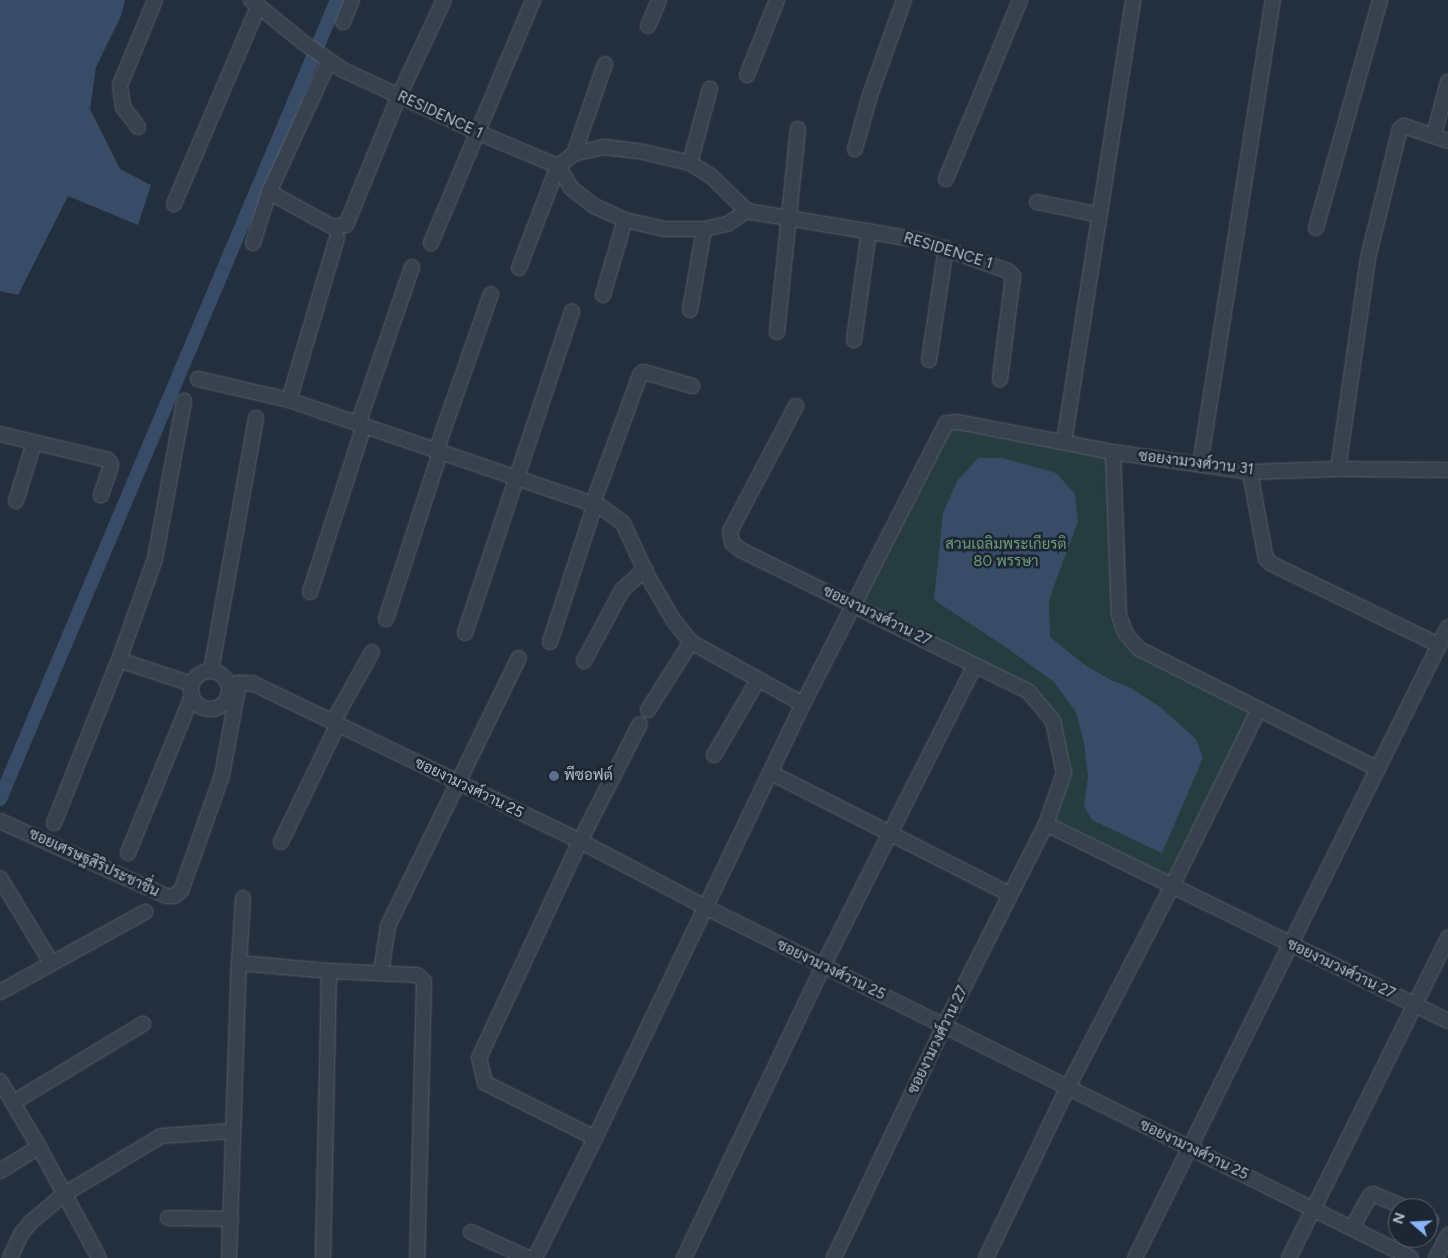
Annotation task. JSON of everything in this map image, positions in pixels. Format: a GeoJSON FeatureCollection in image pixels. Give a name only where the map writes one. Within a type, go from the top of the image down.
{"type":"FeatureCollection","features":[{"type":"Feature","properties":{"kind":"street"},"geometry":{"type":"LineString","coordinates":[[138,127],[122,107],[120,85],[155,0]]}},
{"type":"Feature","properties":{"kind":"street"},"geometry":{"type":"LineString","coordinates":[[343,22],[352,0]]}},
{"type":"Feature","properties":{"kind":"street"},"geometry":{"type":"LineString","coordinates":[[269,192],[333,227],[346,225],[351,218],[399,96],[444,0]]}},
{"type":"Feature","properties":{"kind":"street"},"geometry":{"type":"LineString","coordinates":[[431,243],[533,0]]}},
{"type":"Feature","properties":{"kind":"street"},"geometry":{"type":"LineString","coordinates":[[648,26],[659,0]]}},
{"type":"Feature","properties":{"kind":"street"},"geometry":{"type":"LineString","coordinates":[[747,75],[778,0]]}},
{"type":"Feature","properties":{"kind":"street"},"geometry":{"type":"LineString","coordinates":[[854,149],[870,95],[904,0]]}},
{"type":"Feature","properties":{"kind":"street"},"geometry":{"type":"LineString","coordinates":[[946,179],[1020,0]]}},
{"type":"Feature","properties":{"kind":"street"},"geometry":{"type":"LineString","coordinates":[[1064,442],[1133,0]]}},
{"type":"Feature","properties":{"kind":"street"},"geometry":{"type":"LineString","coordinates":[[1200,465],[1273,0]]}},
{"type":"Feature","properties":{"kind":"street"},"geometry":{"type":"LineString","coordinates":[[1316,228],[1380,0]]}},
{"type":"Feature","properties":{"kind":"street"},"geometry":{"type":"LineString","coordinates":[[174,204],[254,3]]}},
{"type":"Feature","properties":{"kind":"street","name":"RESIDENCE 1"},"geometry":{"type":"LineString","coordinates":[[254,3],[304,43],[343,70],[477,132],[558,166]]}},
{"type":"Feature","properties":{"kind":"street"},"geometry":{"type":"LineString","coordinates":[[253,243],[269,192],[327,59]]}},
{"type":"Feature","properties":{"kind":"street"},"geometry":{"type":"LineString","coordinates":[[574,154],[605,64]]}},
{"type":"Feature","properties":{"kind":"street"},"geometry":{"type":"LineString","coordinates":[[1434,135],[1448,82]]}},
{"type":"Feature","properties":{"kind":"street"},"geometry":{"type":"LineString","coordinates":[[690,163],[710,90]]}},
{"type":"Feature","properties":{"kind":"street"},"geometry":{"type":"LineString","coordinates":[[1338,469],[1368,258],[1400,128],[1404,126],[1448,141]]}},
{"type":"Feature","properties":{"kind":"street"},"geometry":{"type":"LineString","coordinates":[[777,332],[798,129]]}},
{"type":"Feature","properties":{"kind":"street"},"geometry":{"type":"LineString","coordinates":[[519,268],[558,166],[574,154],[604,147],[639,151],[690,163],[712,176],[747,211],[727,224],[704,229],[663,229],[625,220],[594,206],[570,188],[558,166]]}},
{"type":"Feature","properties":{"kind":"street"},"geometry":{"type":"LineString","coordinates":[[1037,202],[1100,214]]}},
{"type":"Feature","properties":{"kind":"street","name":"RESIDENCE 1"},"geometry":{"type":"LineString","coordinates":[[747,211],[919,240],[1008,270],[1013,276],[1000,379]]}},
{"type":"Feature","properties":{"kind":"street"},"geometry":{"type":"LineString","coordinates":[[603,295],[625,220]]}},
{"type":"Feature","properties":{"kind":"street"},"geometry":{"type":"LineString","coordinates":[[690,310],[704,229]]}},
{"type":"Feature","properties":{"kind":"street"},"geometry":{"type":"LineString","coordinates":[[854,340],[869,231]]}},
{"type":"Feature","properties":{"kind":"street"},"geometry":{"type":"LineString","coordinates":[[289,400],[337,238]]}},
{"type":"Feature","properties":{"kind":"street"},"geometry":{"type":"LineString","coordinates":[[929,360],[946,248]]}},
{"type":"Feature","properties":{"kind":"street"},"geometry":{"type":"LineString","coordinates":[[310,592],[412,267]]}},
{"type":"Feature","properties":{"kind":"street"},"geometry":{"type":"LineString","coordinates":[[386,619],[438,452],[491,294]]}},
{"type":"Feature","properties":{"kind":"street"},"geometry":{"type":"LineString","coordinates":[[465,633],[572,311]]}},
{"type":"Feature","properties":{"kind":"street"},"geometry":{"type":"LineString","coordinates":[[550,642],[594,504],[640,375],[643,372],[692,386]]}},
{"type":"Feature","properties":{"kind":"street"},"geometry":{"type":"LineString","coordinates":[[198,379],[289,400],[594,504],[623,523],[645,569],[674,621],[691,642],[803,704]]}},
{"type":"Feature","properties":{"kind":"street"},"geometry":{"type":"LineString","coordinates":[[54,823],[120,660],[154,560],[184,401]]}},
{"type":"Feature","properties":{"kind":"street","name":"ซอยงามวงศ์วาน 27"},"geometry":{"type":"LineString","coordinates":[[796,406],[730,531],[732,543],[741,550],[1028,691],[1053,721],[1064,773],[1046,824],[944,1026],[834,1258]]}},
{"type":"Feature","properties":{"kind":"street"},"geometry":{"type":"LineString","coordinates":[[128,853],[199,674],[211,671],[256,418]]}},
{"type":"Feature","properties":{"kind":"street","name":"ซอยงามวงศ์วาน 31"},"geometry":{"type":"LineString","coordinates":[[854,604],[946,423],[958,422],[1113,452],[1250,472],[1338,469],[1448,470]]}},
{"type":"Feature","properties":{"kind":"street"},"geometry":{"type":"LineString","coordinates":[[0,434],[108,460],[111,464],[101,495]]}},
{"type":"Feature","properties":{"kind":"street"},"geometry":{"type":"LineString","coordinates":[[16,501],[34,443]]}},
{"type":"Feature","properties":{"kind":"street"},"geometry":{"type":"LineString","coordinates":[[1113,452],[1119,616],[1126,634],[1140,649],[1258,711],[1378,769]]}},
{"type":"Feature","properties":{"kind":"street"},"geometry":{"type":"LineString","coordinates":[[1250,472],[1266,559],[1272,564],[1439,645]]}},
{"type":"Feature","properties":{"kind":"street"},"geometry":{"type":"LineString","coordinates":[[584,661],[622,590],[645,569]]}},
{"type":"Feature","properties":{"kind":"street"},"geometry":{"type":"LineString","coordinates":[[535,1258],[707,908],[803,704],[854,604]]}},
{"type":"Feature","properties":{"kind":"street"},"geometry":{"type":"LineString","coordinates":[[1135,1258],[1448,627]]}},
{"type":"Feature","properties":{"kind":"street"},"geometry":{"type":"LineString","coordinates":[[648,710],[691,642]]}},
{"type":"Feature","properties":{"kind":"street"},"geometry":{"type":"LineString","coordinates":[[281,842],[336,723],[372,652]]}},
{"type":"Feature","properties":{"kind":"street"},"geometry":{"type":"LineString","coordinates":[[381,972],[388,926],[519,658]]}},
{"type":"Feature","properties":{"kind":"street"},"geometry":{"type":"LineString","coordinates":[[120,660],[192,690]]}},
{"type":"Feature","properties":{"kind":"street"},"geometry":{"type":"LineString","coordinates":[[684,1258],[823,966],[975,665]]}},
{"type":"Feature","properties":{"kind":"street","name":"ซอยงามวงศ์วาน 25"},"geometry":{"type":"LineString","coordinates":[[211,671],[336,723],[457,784],[580,841],[707,908],[1411,1258]]}},
{"type":"Feature","properties":{"kind":"street"},"geometry":{"type":"LineString","coordinates":[[714,755],[758,680]]}},
{"type":"Feature","properties":{"kind":"street"},"geometry":{"type":"LineString","coordinates":[[192,690],[194,702],[204,709],[216,709],[226,702],[229,690],[240,683]]}},
{"type":"Feature","properties":{"kind":"street","name":"ซอยเศรษฐสิริประชาชื่น"},"geometry":{"type":"LineString","coordinates":[[2,821],[166,896],[174,896],[181,891],[222,775],[240,683]]}},
{"type":"Feature","properties":{"kind":"street"},"geometry":{"type":"LineString","coordinates":[[986,1258],[1068,1087],[1172,886],[1258,711]]}},
{"type":"Feature","properties":{"kind":"street"},"geometry":{"type":"LineString","coordinates":[[595,1138],[485,1083],[479,1058],[580,841],[640,724]]}},
{"type":"Feature","properties":{"kind":"street"},"geometry":{"type":"LineString","coordinates":[[771,773],[1010,894]]}},
{"type":"Feature","properties":{"kind":"street","name":"ซอยงามวงศ์วาน 27"},"geometry":{"type":"LineString","coordinates":[[1046,824],[1448,1021]]}},
{"type":"Feature","properties":{"kind":"street"},"geometry":{"type":"LineString","coordinates":[[0,878],[52,964]]}},
{"type":"Feature","properties":{"kind":"street"},"geometry":{"type":"LineString","coordinates":[[229,1258],[238,963],[243,898]]}},
{"type":"Feature","properties":{"kind":"street"},"geometry":{"type":"LineString","coordinates":[[0,992],[145,912]]}},
{"type":"Feature","properties":{"kind":"street"},"geometry":{"type":"LineString","coordinates":[[1289,1258],[1448,937]]}},
{"type":"Feature","properties":{"kind":"street"},"geometry":{"type":"LineString","coordinates":[[238,963],[329,971],[417,974],[424,981],[418,1258]]}},
{"type":"Feature","properties":{"kind":"street"},"geometry":{"type":"LineString","coordinates":[[323,1258],[329,971]]}},
{"type":"Feature","properties":{"kind":"street"},"geometry":{"type":"LineString","coordinates":[[14,1102],[143,1024]]}},
{"type":"Feature","properties":{"kind":"street"},"geometry":{"type":"LineString","coordinates":[[0,1082],[14,1102],[99,1258]]}},
{"type":"Feature","properties":{"kind":"street"},"geometry":{"type":"LineString","coordinates":[[10,1258],[21,1234],[31,1222],[63,1195],[161,1136],[233,1131]]}},
{"type":"Feature","properties":{"kind":"street"},"geometry":{"type":"LineString","coordinates":[[0,1171],[39,1147]]}},
{"type":"Feature","properties":{"kind":"street"},"geometry":{"type":"LineString","coordinates":[[1352,1228],[1370,1196],[1373,1194],[1388,1200]]}},
{"type":"Feature","properties":{"kind":"street"},"geometry":{"type":"LineString","coordinates":[[168,1218],[231,1219]]}},
{"type":"Feature","properties":{"kind":"street"},"geometry":{"type":"LineString","coordinates":[[471,1232],[528,1258]]}},
{"type":"Feature","properties":{"kind":"street"},"geometry":{"type":"LineString","coordinates":[[1436,1258],[1448,1235]]}},
{"type":"Feature","properties":{"kind":"green space","name":"สวนเฉลิมพระเกียรติ 80 พรรษา"},"geometry":{"type":"Polygon","coordinates":[[[948,424],[1109,456],[1121,635],[1254,712],[1166,886],[1048,828],[1071,771],[1059,717],[1032,686],[862,603],[948,424]]]}},
{"type":"Feature","properties":{"kind":"water"},"geometry":{"type":"Polygon","coordinates":[[[0,0],[125,0],[121,16],[96,67],[90,109],[120,169],[151,185],[138,225],[68,196],[18,295],[0,291],[0,0]]]}},
{"type":"Feature","properties":{"kind":"water"},"geometry":{"type":"Polygon","coordinates":[[[978,458],[1003,458],[1056,473],[1075,494],[1078,521],[1049,600],[1050,637],[1085,665],[1109,679],[1131,688],[1160,707],[1196,739],[1203,758],[1162,853],[1092,820],[1084,806],[1088,777],[1084,743],[1076,712],[1053,681],[934,600],[943,513],[957,481],[978,458]]]}},
{"type":"Feature","properties":{"kind":"waterway"},"geometry":{"type":"LineString","coordinates":[[0,799],[337,0]]}},
{"type":"Feature","properties":{"kind":"place","name":"พีซอฟต์"},"geometry":{"type":"Point","coordinates":[554,776]}}]}
